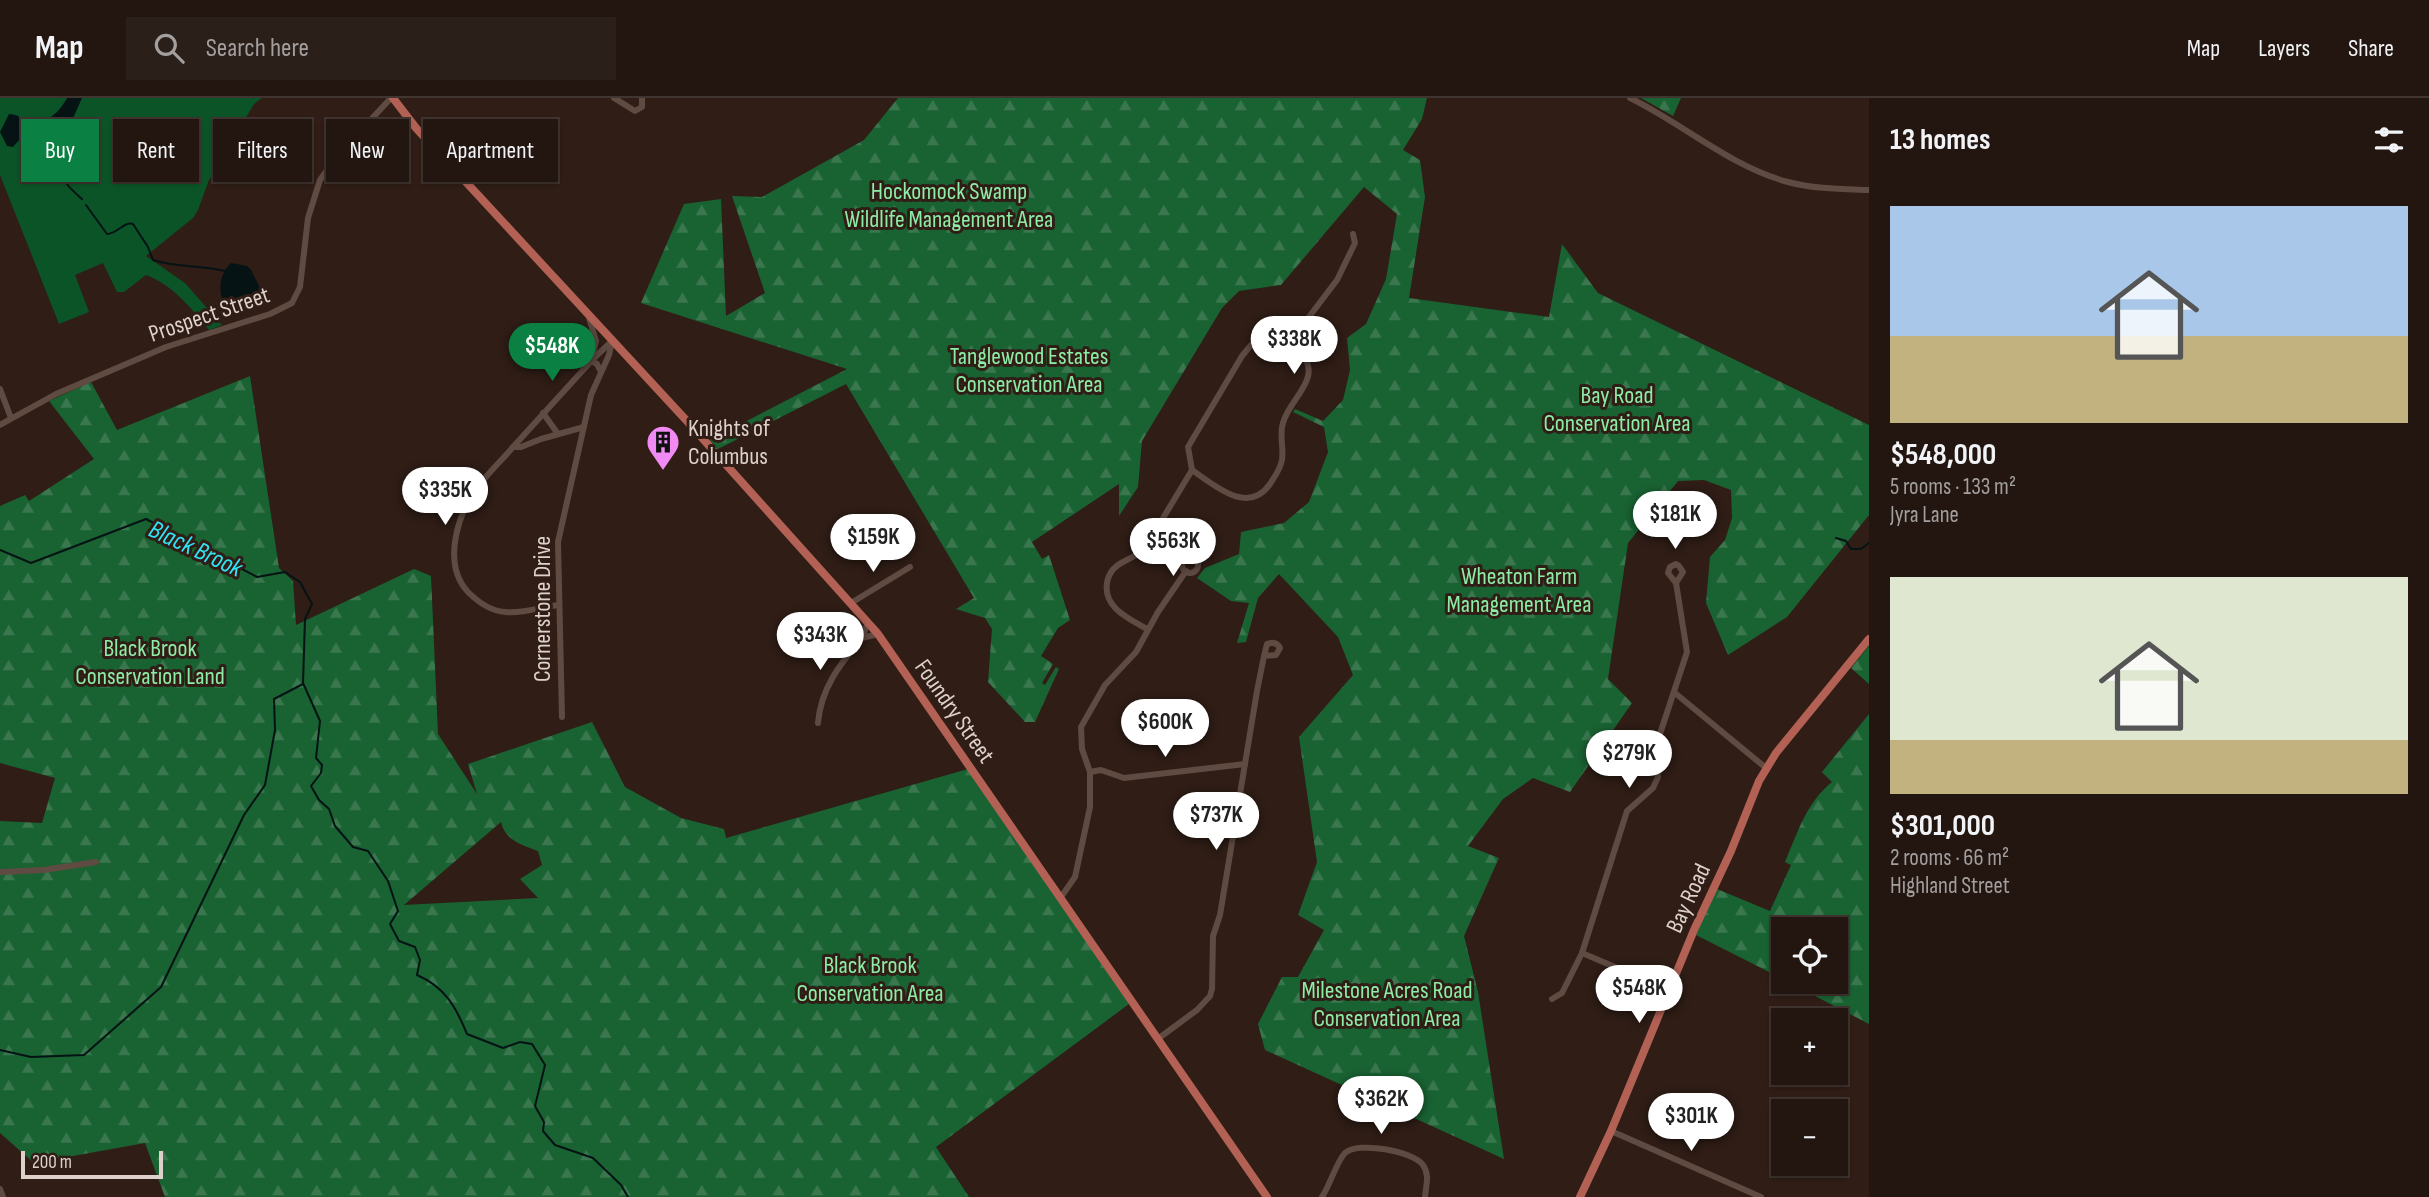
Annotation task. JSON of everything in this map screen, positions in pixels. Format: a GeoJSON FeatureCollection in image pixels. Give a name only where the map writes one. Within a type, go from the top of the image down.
{"type":"FeatureCollection","features":[{"type":"Feature","properties":{"kind":"main road","name":"Foundry Street"},"geometry":{"type":"LineString","coordinates":[[392,98],[416,128],[878,634],[1267,1197]]}},
{"type":"Feature","properties":{"kind":"main road","name":"Bay Road"},"geometry":{"type":"LineString","coordinates":[[1580,1197],[1611,1131],[1694,930],[1731,851],[1750,799],[1766,768],[1869,639]]}},
{"type":"Feature","properties":{"kind":"street","name":"Prospect Street"},"geometry":{"type":"LineString","coordinates":[[0,425],[56,394],[166,347],[270,314],[292,303],[300,287],[308,218],[320,180],[332,161],[392,98]]}},
{"type":"Feature","properties":{"kind":"street"},"geometry":{"type":"LineString","coordinates":[[614,98],[632,110],[638,110],[643,105],[642,98]]}},
{"type":"Feature","properties":{"kind":"street"},"geometry":{"type":"LineString","coordinates":[[623,104],[629,98]]}},
{"type":"Feature","properties":{"kind":"street"},"geometry":{"type":"LineString","coordinates":[[1630,98],[1718,150],[1779,179],[1833,189],[1869,190]]}},
{"type":"Feature","properties":{"kind":"street"},"geometry":{"type":"LineString","coordinates":[[1290,342],[1337,279],[1355,243],[1353,234]]}},
{"type":"Feature","properties":{"kind":"street"},"geometry":{"type":"LineString","coordinates":[[587,313],[596,341],[591,361]]}},
{"type":"Feature","properties":{"kind":"street"},"geometry":{"type":"LineString","coordinates":[[1267,337],[1290,342],[1303,356],[1309,375],[1283,421],[1280,469],[1265,491],[1259,496],[1236,497],[1220,490],[1192,470],[1189,443],[1252,344],[1267,337]]}},
{"type":"Feature","properties":{"kind":"street"},"geometry":{"type":"LineString","coordinates":[[558,605],[515,612],[499,611],[486,606],[470,594],[457,572],[455,541],[476,489],[612,341]]}},
{"type":"Feature","properties":{"kind":"street","name":"Cornerstone Drive"},"geometry":{"type":"LineString","coordinates":[[562,717],[558,542],[593,387],[612,341]]}},
{"type":"Feature","properties":{"kind":"street"},"geometry":{"type":"LineString","coordinates":[[591,361],[598,365],[600,370]]}},
{"type":"Feature","properties":{"kind":"street"},"geometry":{"type":"LineString","coordinates":[[0,389],[11,418]]}},
{"type":"Feature","properties":{"kind":"street"},"geometry":{"type":"LineString","coordinates":[[543,413],[558,433]]}},
{"type":"Feature","properties":{"kind":"street"},"geometry":{"type":"LineString","coordinates":[[513,447],[521,447],[558,433],[584,427]]}},
{"type":"Feature","properties":{"kind":"street"},"geometry":{"type":"LineString","coordinates":[[1147,629],[1111,605],[1106,584],[1116,566],[1135,558],[1145,548],[1192,470]]}},
{"type":"Feature","properties":{"kind":"street"},"geometry":{"type":"LineString","coordinates":[[852,603],[911,568]]}},
{"type":"Feature","properties":{"kind":"street"},"geometry":{"type":"LineString","coordinates":[[1060,897],[1075,877],[1090,807],[1090,772],[1082,749],[1081,727],[1105,685],[1136,652],[1146,637],[1147,629],[1186,571]]}},
{"type":"Feature","properties":{"kind":"street"},"geometry":{"type":"LineString","coordinates":[[1552,999],[1562,993],[1581,953],[1627,811],[1653,788],[1658,777],[1656,746],[1687,652],[1676,583]]}},
{"type":"Feature","properties":{"kind":"street"},"geometry":{"type":"LineString","coordinates":[[818,723],[820,706],[830,682],[862,638],[868,622]]}},
{"type":"Feature","properties":{"kind":"street"},"geometry":{"type":"LineString","coordinates":[[862,638],[878,634]]}},
{"type":"Feature","properties":{"kind":"street"},"geometry":{"type":"LineString","coordinates":[[1158,1038],[1197,1010],[1210,996],[1212,989],[1213,936],[1220,915],[1264,656]]}},
{"type":"Feature","properties":{"kind":"street"},"geometry":{"type":"LineString","coordinates":[[1675,693],[1766,768]]}},
{"type":"Feature","properties":{"kind":"street"},"geometry":{"type":"LineString","coordinates":[[1090,772],[1101,770],[1124,778],[1245,764]]}},
{"type":"Feature","properties":{"kind":"street"},"geometry":{"type":"LineString","coordinates":[[0,872],[44,870],[96,862]]}},
{"type":"Feature","properties":{"kind":"street"},"geometry":{"type":"LineString","coordinates":[[1581,953],[1670,990]]}},
{"type":"Feature","properties":{"kind":"street"},"geometry":{"type":"LineString","coordinates":[[1611,1131],[1761,1197]]}},
{"type":"Feature","properties":{"kind":"street"},"geometry":{"type":"LineString","coordinates":[[1322,1197],[1343,1155],[1362,1147],[1409,1154],[1417,1158],[1427,1175],[1425,1197]]}},
{"type":"Feature","properties":{"kind":"street"},"geometry":{"type":"LineString","coordinates":[[0,1189],[4,1197]]}},
{"type":"Feature","properties":{"kind":"green space"},"geometry":{"type":"Polygon","coordinates":[[[0,98],[262,98],[254,104],[245,119],[213,119],[213,173],[198,210],[193,218],[146,256],[185,283],[222,325],[209,330],[173,291],[156,279],[146,275],[124,292],[117,292],[103,263],[75,275],[89,312],[59,324],[0,175],[0,98]]]}},
{"type":"Feature","properties":{"kind":"green space"},"geometry":{"type":"Polygon","coordinates":[[[898,98],[1427,98],[1422,119],[1403,150],[1420,160],[1425,197],[1409,298],[1549,317],[1562,244],[1598,293],[1869,425],[1869,515],[1787,617],[1728,655],[1706,603],[1710,557],[1725,540],[1732,518],[1731,490],[1704,480],[1678,481],[1628,543],[1608,679],[1632,703],[1570,792],[1533,778],[1503,799],[1468,846],[1499,858],[1464,936],[1478,992],[1504,1159],[1265,1050],[1258,1024],[1282,977],[1298,977],[1324,930],[1298,915],[1317,862],[1299,737],[1353,675],[1338,637],[1279,574],[1258,598],[1246,642],[1237,643],[1249,603],[1231,601],[1197,578],[1205,568],[1239,554],[1241,532],[1284,523],[1309,502],[1328,452],[1324,427],[1293,412],[1295,409],[1323,421],[1343,400],[1350,370],[1347,338],[1366,324],[1386,279],[1397,214],[1364,187],[1281,285],[1239,291],[1222,308],[1142,441],[1138,487],[1119,516],[1119,484],[1032,542],[1042,559],[1049,555],[1070,620],[1058,628],[1041,656],[1053,664],[1042,683],[1045,685],[1056,667],[1059,669],[1035,722],[1025,722],[988,682],[992,629],[985,618],[956,609],[974,598],[846,384],[718,449],[710,440],[847,369],[641,303],[684,204],[721,199],[726,316],[765,293],[732,196],[762,197],[864,140],[898,98]]]}},
{"type":"Feature","properties":{"kind":"green space"},"geometry":{"type":"Polygon","coordinates":[[[1641,98],[1681,98],[1673,116],[1641,98]]]}},
{"type":"Feature","properties":{"kind":"green space"},"geometry":{"type":"Polygon","coordinates":[[[250,376],[279,568],[293,581],[296,625],[414,569],[431,576],[438,734],[477,794],[468,764],[592,722],[625,787],[681,818],[724,829],[726,838],[968,769],[1129,1004],[936,1147],[969,1197],[165,1197],[145,1143],[34,1163],[0,1133],[0,821],[42,823],[55,778],[0,763],[0,506],[25,495],[29,501],[94,459],[49,401],[91,382],[117,430],[250,376]],[[501,822],[404,905],[538,898],[520,879],[542,865],[538,851],[515,841],[501,822]]]}},
{"type":"Feature","properties":{"kind":"green space"},"geometry":{"type":"Polygon","coordinates":[[[1869,646],[1869,684],[1851,668],[1869,646]]]}},
{"type":"Feature","properties":{"kind":"green space"},"geometry":{"type":"Polygon","coordinates":[[[1869,714],[1869,1024],[1848,1013],[1848,1008],[1838,1008],[1811,994],[1848,994],[1848,917],[1771,917],[1771,973],[1696,935],[1717,889],[1770,911],[1791,865],[1785,862],[1804,819],[1816,799],[1832,782],[1822,772],[1869,714]]]}},
{"type":"Feature","properties":{"kind":"shaded area"},"geometry":{"type":"Polygon","coordinates":[[[67,98],[82,98],[74,119],[46,119],[61,108],[67,98]]]}},
{"type":"Feature","properties":{"kind":"shaded area"},"geometry":{"type":"Polygon","coordinates":[[[9,114],[25,119],[21,119],[21,138],[13,147],[7,146],[0,132],[9,114]]]}},
{"type":"Feature","properties":{"kind":"shaded area"},"geometry":{"type":"Polygon","coordinates":[[[231,263],[247,266],[251,270],[266,300],[234,314],[224,304],[220,290],[223,275],[231,263]]]}},
{"type":"Feature","properties":{"kind":"waterway"},"geometry":{"type":"LineString","coordinates":[[66,182],[82,199]]}},
{"type":"Feature","properties":{"kind":"waterway"},"geometry":{"type":"LineString","coordinates":[[86,205],[107,234],[127,224],[133,224],[153,260],[225,271]]}},
{"type":"Feature","properties":{"kind":"waterway","name":"Black Brook"},"geometry":{"type":"LineString","coordinates":[[0,550],[31,563],[146,519],[257,577],[285,572],[300,582],[312,604],[305,619],[303,683],[320,721],[316,758],[322,765],[321,773],[311,786],[319,800],[329,809],[335,826],[353,847],[368,851],[388,881],[398,911],[390,924],[399,941],[415,947],[420,960],[417,975],[435,985],[448,999],[467,1034],[503,1048],[520,1042],[532,1044],[545,1065],[535,1106],[544,1122],[543,1131],[555,1145],[593,1158],[621,1185],[628,1197]]}},
{"type":"Feature","properties":{"kind":"waterway"},"geometry":{"type":"LineString","coordinates":[[1836,538],[1846,541],[1851,549],[1861,549],[1869,543]]}},
{"type":"Feature","properties":{"kind":"waterway"},"geometry":{"type":"LineString","coordinates":[[0,1050],[31,1057],[84,1055],[161,987],[244,815],[265,785],[275,730],[274,699],[303,684]]}},
{"type":"Feature","properties":{"kind":"place","name":"Knights of Columbus"},"geometry":{"type":"Point","coordinates":[663,472]}},
{"type":"Feature","properties":{"kind":"park label","name":"Hockomock Swamp Wildlife Management Area"},"geometry":{"type":"Point","coordinates":[949,205]}},
{"type":"Feature","properties":{"kind":"park label","name":"Tanglewood Estates Conservation Area"},"geometry":{"type":"Point","coordinates":[1029,370]}},
{"type":"Feature","properties":{"kind":"park label","name":"Bay Road Conservation Area"},"geometry":{"type":"Point","coordinates":[1617,409]}},
{"type":"Feature","properties":{"kind":"park label","name":"Wheaton Farm Management Area"},"geometry":{"type":"Point","coordinates":[1519,590]}},
{"type":"Feature","properties":{"kind":"park label","name":"Black Brook Conservation Land"},"geometry":{"type":"Point","coordinates":[150,662]}},
{"type":"Feature","properties":{"kind":"park label","name":"Black Brook Conservation Area"},"geometry":{"type":"Point","coordinates":[870,979]}},
{"type":"Feature","properties":{"kind":"park label","name":"Milestone Acres Road Conservation Area"},"geometry":{"type":"Point","coordinates":[1387,1004]}}]}
